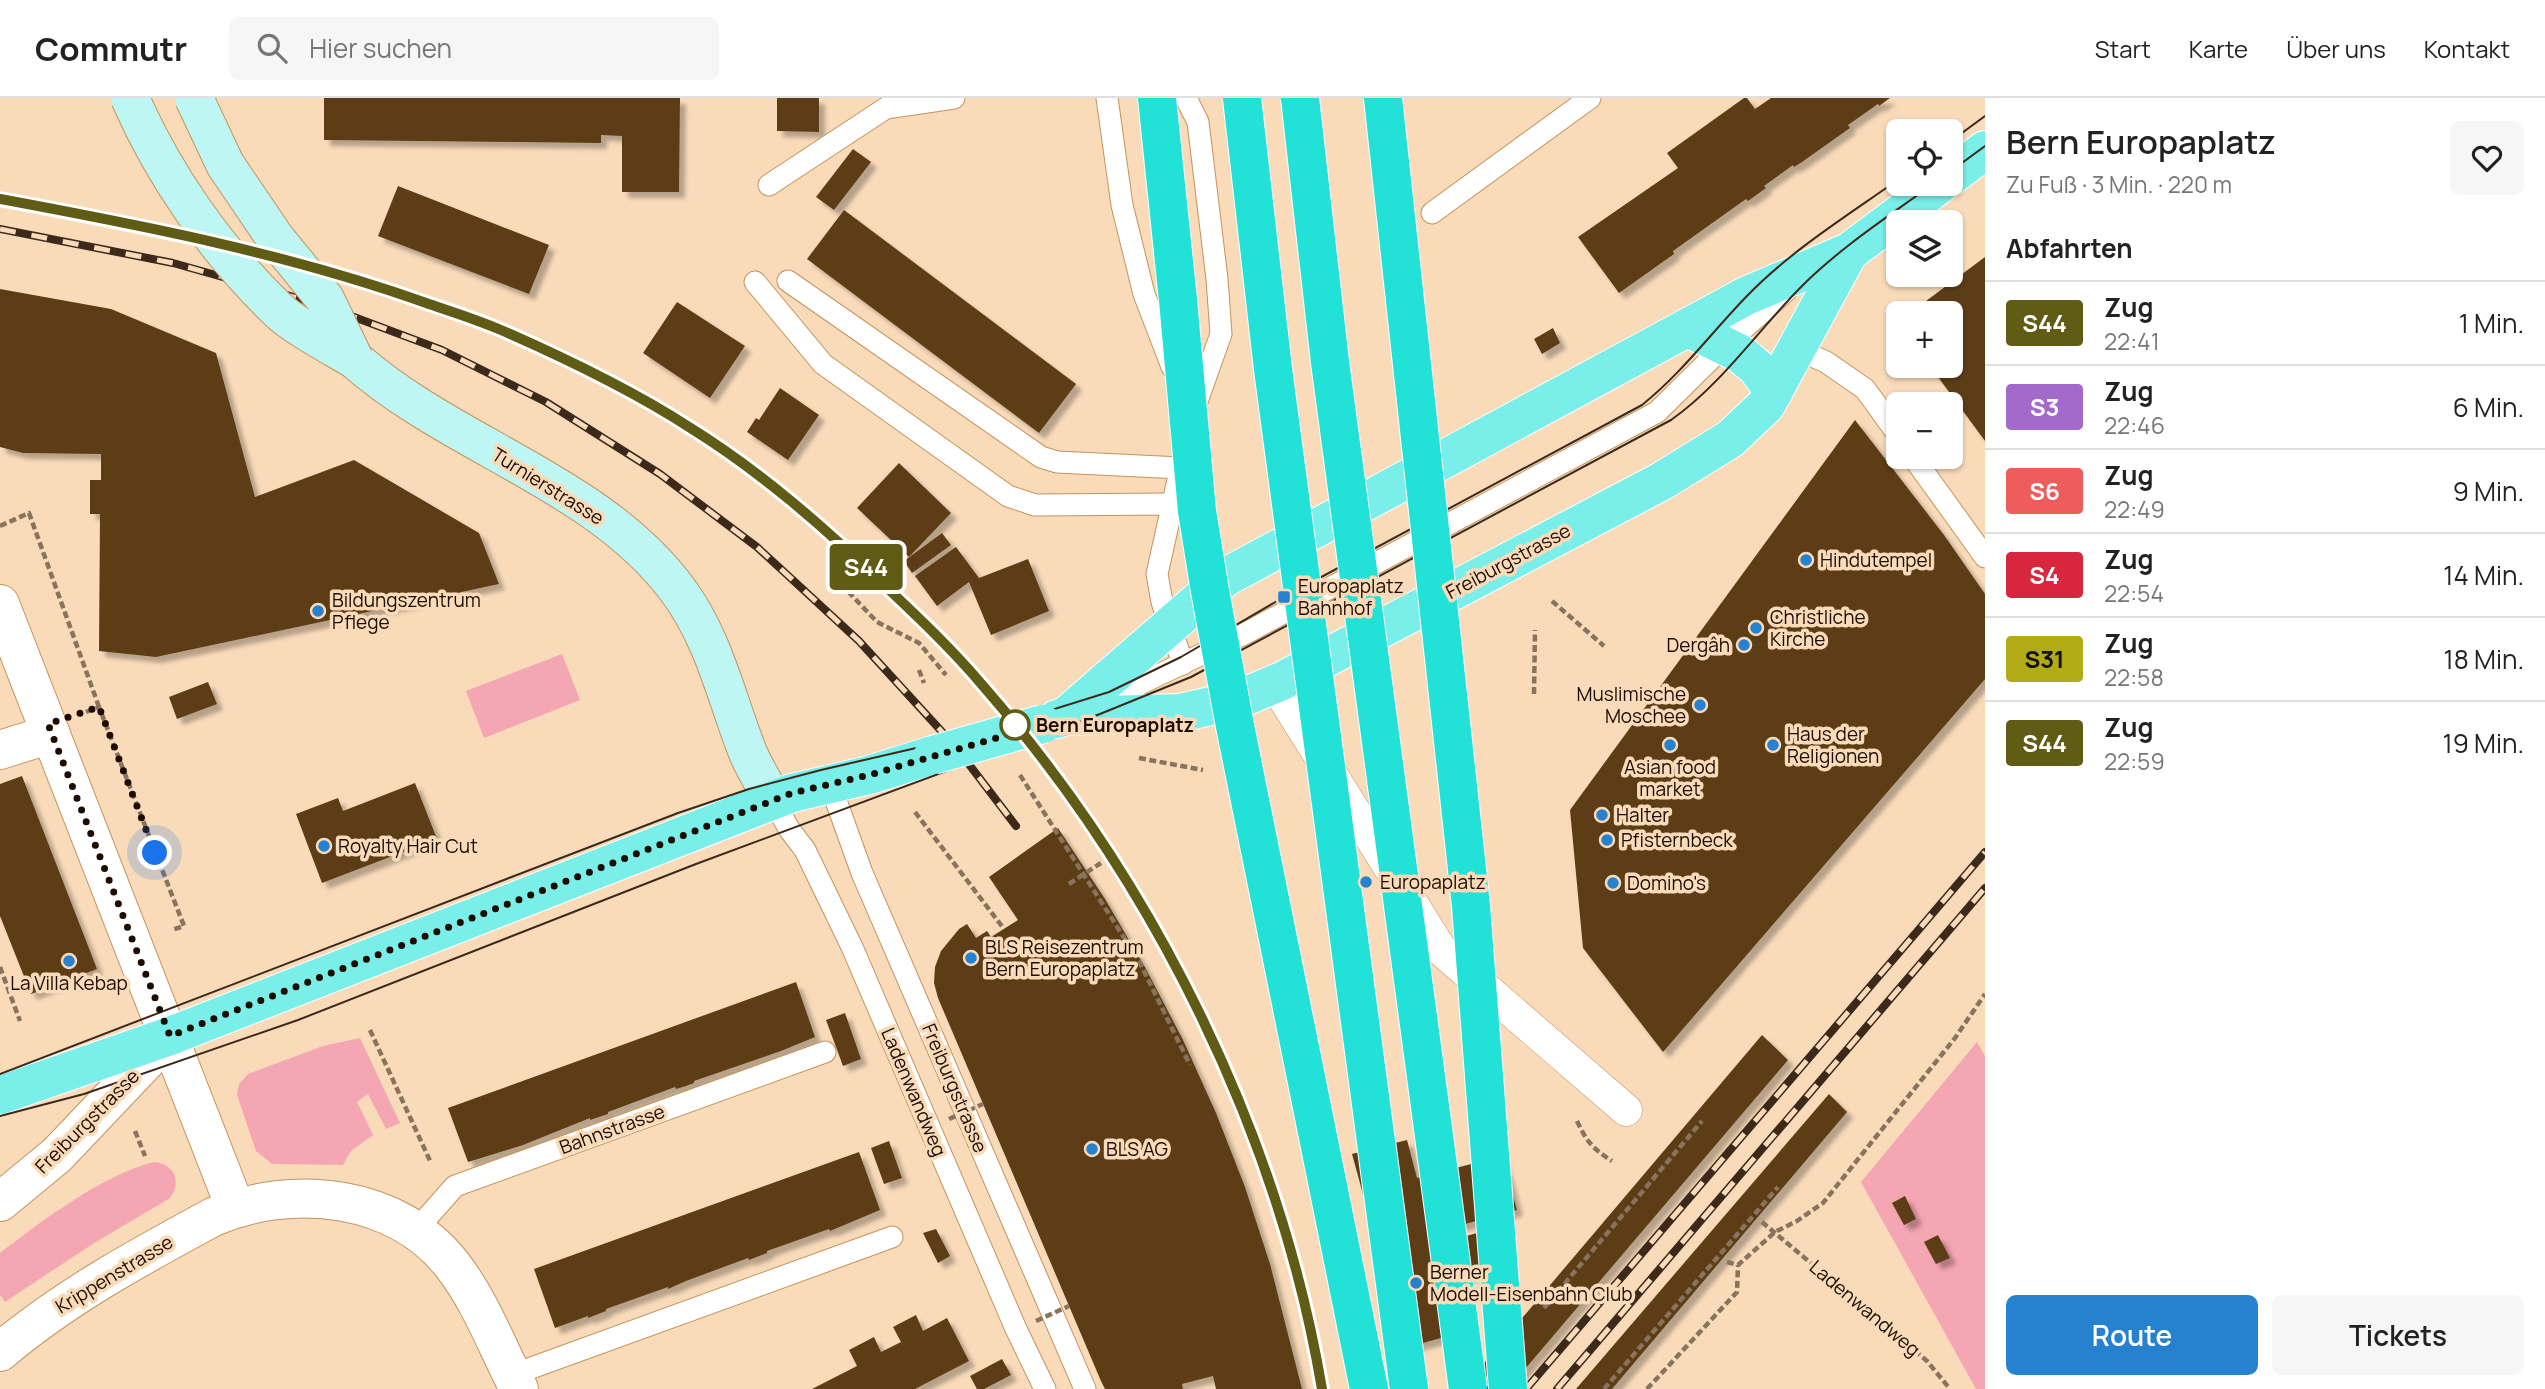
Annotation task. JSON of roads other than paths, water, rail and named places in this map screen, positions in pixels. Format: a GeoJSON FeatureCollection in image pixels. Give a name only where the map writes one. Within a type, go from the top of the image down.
{"type":"FeatureCollection","features":[{"type":"Feature","properties":{"kind":"highway"},"geometry":{"type":"LineString","coordinates":[[1157,98],[1197,512],[1235,726],[1369,1389]]}},
{"type":"Feature","properties":{"kind":"highway"},"geometry":{"type":"LineString","coordinates":[[1242,98],[1273,369],[1409,1389]]}},
{"type":"Feature","properties":{"kind":"highway"},"geometry":{"type":"LineString","coordinates":[[1300,98],[1331,362],[1468,1389]]}},
{"type":"Feature","properties":{"kind":"highway"},"geometry":{"type":"LineString","coordinates":[[1382,98],[1471,906],[1508,1389]]}},
{"type":"Feature","properties":{"kind":"main road","name":"Turnierstrasse"},"geometry":{"type":"LineString","coordinates":[[130,98],[171,175],[209,231],[279,311],[354,359],[383,385],[444,425],[542,478],[591,509],[643,552],[676,587],[698,620],[749,755],[773,800]]}},
{"type":"Feature","properties":{"kind":"main road","name":"Turnierstrasse"},"geometry":{"type":"LineString","coordinates":[[194,98],[225,164],[275,239],[325,299],[354,359]]}},
{"type":"Feature","properties":{"kind":"main road"},"geometry":{"type":"LineString","coordinates":[[1963,167],[1985,150]]}},
{"type":"Feature","properties":{"kind":"main road","name":"Freiburgstrasse"},"geometry":{"type":"LineString","coordinates":[[1055,720],[1226,577],[1746,296],[1849,252],[1924,196]]}},
{"type":"Feature","properties":{"kind":"main road","name":"Freiburgstrasse"},"geometry":{"type":"LineString","coordinates":[[170,1036],[792,793],[869,775],[1055,720],[1180,713],[1237,700],[1275,684],[1662,481],[1730,439],[1766,405],[1849,252]]}},
{"type":"Feature","properties":{"kind":"main road"},"geometry":{"type":"LineString","coordinates":[[1688,328],[1739,354],[1756,367],[1774,391]]}},
{"type":"Feature","properties":{"kind":"main road"},"geometry":{"type":"LineString","coordinates":[[0,1095],[170,1036]]}},
{"type":"Feature","properties":{"kind":"street"},"geometry":{"type":"LineString","coordinates":[[0,604],[235,1207],[292,1198],[339,1200],[388,1215],[416,1230],[438,1249],[467,1286],[515,1382]]}},
{"type":"Feature","properties":{"kind":"street"},"geometry":{"type":"LineString","coordinates":[[1275,684],[1441,950],[1626,1110]]}},
{"type":"Feature","properties":{"kind":"street"},"geometry":{"type":"LineString","coordinates":[[0,750],[49,729]]}},
{"type":"Feature","properties":{"kind":"street","name":"Freiburgstrasse"},"geometry":{"type":"LineString","coordinates":[[0,1202],[57,1154],[170,1036]]}},
{"type":"Feature","properties":{"kind":"street","name":"Krippenstrasse"},"geometry":{"type":"LineString","coordinates":[[0,1352],[76,1294],[177,1236],[235,1207]]}},
{"type":"Feature","properties":{"kind":"lane"},"geometry":{"type":"LineString","coordinates":[[769,185],[886,108],[954,98]]}},
{"type":"Feature","properties":{"kind":"lane"},"geometry":{"type":"LineString","coordinates":[[1183,663],[1162,602],[1157,574],[1192,418],[1221,334],[1198,122],[1186,98]]}},
{"type":"Feature","properties":{"kind":"lane"},"geometry":{"type":"LineString","coordinates":[[1432,213],[1590,98]]}},
{"type":"Feature","properties":{"kind":"lane"},"geometry":{"type":"LineString","coordinates":[[1108,102],[1122,205],[1144,294],[1192,418]]}},
{"type":"Feature","properties":{"kind":"lane","name":"Freiburgstrasse"},"geometry":{"type":"LineString","coordinates":[[1055,720],[1105,701],[1246,633],[1657,412],[1724,346],[1799,279],[1826,269],[1849,252]]}},
{"type":"Feature","properties":{"kind":"lane"},"geometry":{"type":"LineString","coordinates":[[788,281],[1041,457],[1057,462],[1181,468]]}},
{"type":"Feature","properties":{"kind":"lane"},"geometry":{"type":"LineString","coordinates":[[755,282],[823,364],[1009,496],[1035,505],[1173,504]]}},
{"type":"Feature","properties":{"kind":"lane"},"geometry":{"type":"LineString","coordinates":[[1796,349],[1826,362],[1865,389],[1886,418]]}},
{"type":"Feature","properties":{"kind":"lane"},"geometry":{"type":"LineString","coordinates":[[1922,469],[1985,557]]}},
{"type":"Feature","properties":{"kind":"lane","name":"Freiburgstrasse"},"geometry":{"type":"LineString","coordinates":[[830,785],[862,873],[1085,1389]]}},
{"type":"Feature","properties":{"kind":"lane","name":"Ladenwandweg"},"geometry":{"type":"LineString","coordinates":[[773,800],[789,830],[805,850],[852,947],[1010,1317],[1045,1389]]}},
{"type":"Feature","properties":{"kind":"lane","name":"Bahnstrasse"},"geometry":{"type":"LineString","coordinates":[[416,1230],[455,1186],[825,1052]]}},
{"type":"Feature","properties":{"kind":"lane"},"geometry":{"type":"LineString","coordinates":[[515,1382],[892,1237]]}},
{"type":"Feature","properties":{"kind":"tram line"},"geometry":{"type":"LineString","coordinates":[[1963,132],[1985,116]]}},
{"type":"Feature","properties":{"kind":"tram line"},"geometry":{"type":"LineString","coordinates":[[1963,162],[1985,146]]}},
{"type":"Feature","properties":{"kind":"tram line"},"geometry":{"type":"LineString","coordinates":[[0,1074],[678,813],[749,789],[968,736],[1109,692],[1181,657],[1284,597],[1642,405],[1657,393],[1763,280],[1819,235],[1886,188]]}},
{"type":"Feature","properties":{"kind":"tram line"},"geometry":{"type":"LineString","coordinates":[[0,1116],[84,1094],[298,1020],[696,864],[1100,714],[1191,677],[1671,420],[1707,390],[1817,272],[1916,196]]}},
{"type":"Feature","properties":{"kind":"railway"},"geometry":{"type":"LineString","coordinates":[[0,199],[271,255],[377,286],[492,326],[597,375],[667,413],[740,462],[837,541],[935,634],[984,687],[1046,763],[1103,844],[1154,928],[1201,1016],[1241,1106],[1275,1198],[1302,1293],[1322,1389]]}},
{"type":"Feature","properties":{"kind":"railway"},"geometry":{"type":"LineString","coordinates":[[0,229],[173,263],[322,305],[442,350],[546,402],[660,474],[757,547],[859,641],[955,746],[1016,826]]}},
{"type":"Feature","properties":{"kind":"railway"},"geometry":{"type":"LineString","coordinates":[[1526,1389],[1985,852]]}},
{"type":"Feature","properties":{"kind":"railway"},"geometry":{"type":"LineString","coordinates":[[1557,1389],[1985,888]]}},
{"type":"Feature","properties":{"kind":"train","name":"S44"},"geometry":{"type":"LineString","coordinates":[[0,199],[304,263],[395,291],[498,329],[608,381],[688,426],[759,475],[842,544],[924,623],[998,703],[1107,850],[1160,940],[1203,1022],[1262,1161],[1289,1242],[1322,1389]]}},
{"type":"Feature","properties":{"kind":"place","name":"Hindutempel"},"geometry":{"type":"Point","coordinates":[1806,560]}},
{"type":"Feature","properties":{"kind":"place","name":"Europaplatz Bahnhof"},"geometry":{"type":"Point","coordinates":[1284,597]}},
{"type":"Feature","properties":{"kind":"place","name":"Bildungszentrum Pflege"},"geometry":{"type":"Point","coordinates":[318,611]}},
{"type":"Feature","properties":{"kind":"place","name":"Christliche Kirche"},"geometry":{"type":"Point","coordinates":[1756,628]}},
{"type":"Feature","properties":{"kind":"place","name":"Dergâh"},"geometry":{"type":"Point","coordinates":[1744,645]}},
{"type":"Feature","properties":{"kind":"place","name":"Muslimische Moschee"},"geometry":{"type":"Point","coordinates":[1700,705]}},
{"type":"Feature","properties":{"kind":"place","name":"Bern Europaplatz"},"geometry":{"type":"Point","coordinates":[1015,725]}},
{"type":"Feature","properties":{"kind":"place","name":"Asian food market"},"geometry":{"type":"Point","coordinates":[1670,745]}},
{"type":"Feature","properties":{"kind":"place","name":"Haus der Religionen"},"geometry":{"type":"Point","coordinates":[1773,745]}},
{"type":"Feature","properties":{"kind":"place","name":"Halter"},"geometry":{"type":"Point","coordinates":[1602,815]}},
{"type":"Feature","properties":{"kind":"place","name":"Pfisternbeck"},"geometry":{"type":"Point","coordinates":[1607,840]}},
{"type":"Feature","properties":{"kind":"place","name":"Royalty Hair Cut"},"geometry":{"type":"Point","coordinates":[324,846]}},
{"type":"Feature","properties":{"kind":"place","name":"Europaplatz"},"geometry":{"type":"Point","coordinates":[1366,882]}},
{"type":"Feature","properties":{"kind":"place","name":"Domino's"},"geometry":{"type":"Point","coordinates":[1613,883]}},
{"type":"Feature","properties":{"kind":"place","name":"BLS Reisezentrum Bern Europaplatz"},"geometry":{"type":"Point","coordinates":[971,958]}},
{"type":"Feature","properties":{"kind":"place","name":"La Villa Kebap"},"geometry":{"type":"Point","coordinates":[69,961]}},
{"type":"Feature","properties":{"kind":"place","name":"BLS AG"},"geometry":{"type":"Point","coordinates":[1092,1149]}},
{"type":"Feature","properties":{"kind":"place","name":"Berner Modell-Eisenbahn Club"},"geometry":{"type":"Point","coordinates":[1416,1283]}}]}
